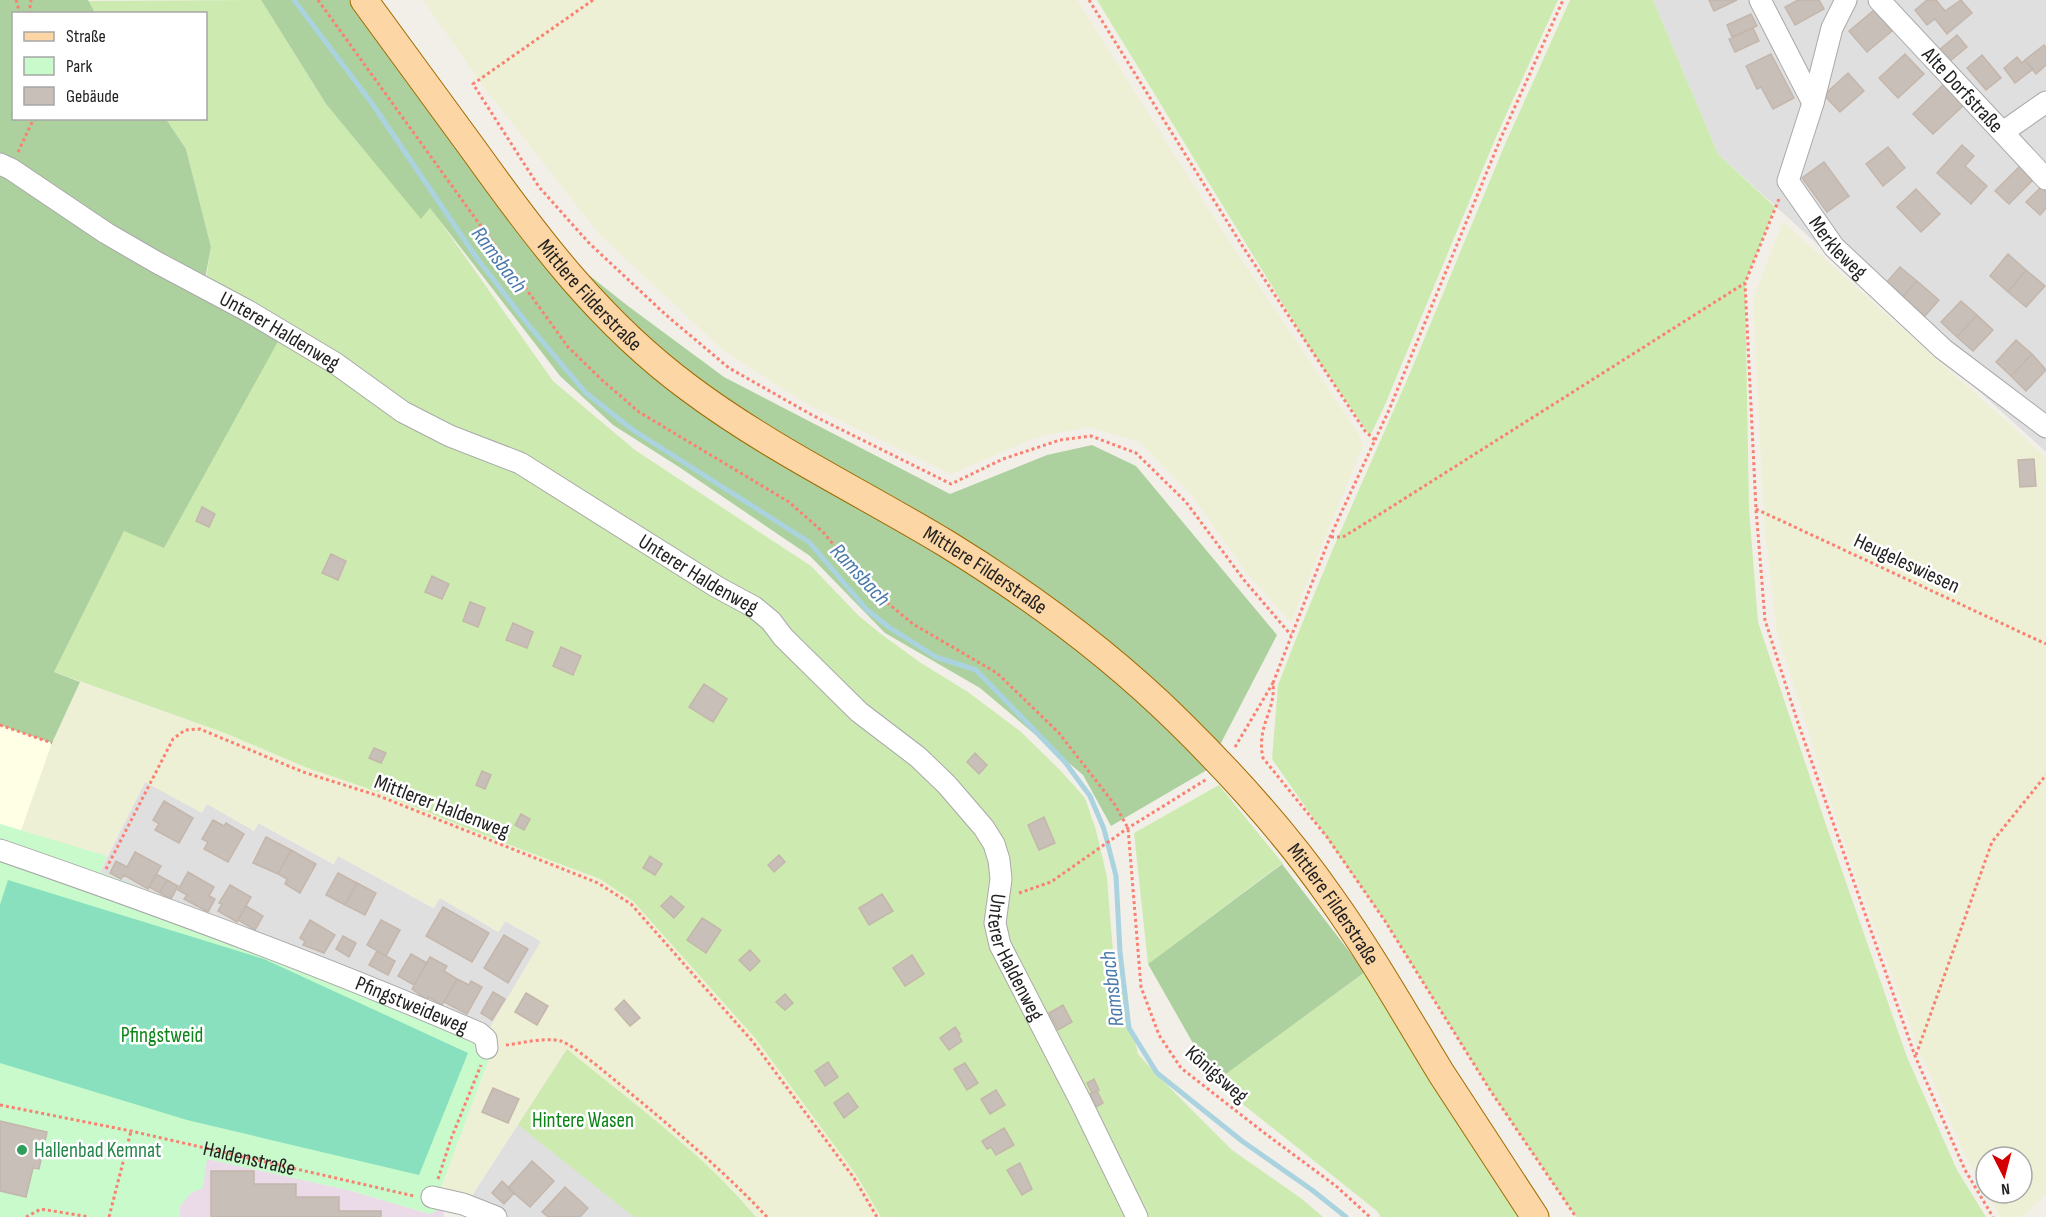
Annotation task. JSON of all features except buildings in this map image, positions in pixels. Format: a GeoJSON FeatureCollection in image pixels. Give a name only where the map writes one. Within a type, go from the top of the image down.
{"type":"FeatureCollection","features":[{"type":"Feature","properties":{"kind":"main road","name":"Mittlere Filderstraße"},"geometry":{"type":"LineString","coordinates":[[364,0],[552,257],[591,302],[635,345],[689,388],[748,428],[946,544],[1056,618],[1130,676],[1222,766],[1279,831],[1330,897],[1536,1217]]}},
{"type":"Feature","properties":{"kind":"street"},"geometry":{"type":"LineString","coordinates":[[1760,0],[1813,103]]}},
{"type":"Feature","properties":{"kind":"street"},"geometry":{"type":"LineString","coordinates":[[1788,181],[1813,103],[1832,28],[1846,0]]}},
{"type":"Feature","properties":{"kind":"street","name":"Alte Dorfstraße"},"geometry":{"type":"LineString","coordinates":[[1879,0],[2046,179]]}},
{"type":"Feature","properties":{"kind":"street"},"geometry":{"type":"LineString","coordinates":[[2003,132],[2046,102]]}},
{"type":"Feature","properties":{"kind":"street","name":"Unterer Haldenweg"},"geometry":{"type":"LineString","coordinates":[[5,166],[106,233],[248,311],[336,363],[403,412],[450,436],[520,463],[717,587],[754,607],[771,621],[783,637],[860,712],[918,758],[947,785],[994,844],[1001,879],[995,923],[1000,945],[1137,1217]]}},
{"type":"Feature","properties":{"kind":"street","name":"Merkleweg"},"geometry":{"type":"LineString","coordinates":[[1788,181],[1834,247],[1943,349],[2046,427]]}},
{"type":"Feature","properties":{"kind":"street","name":"Pfingstweideweg"},"geometry":{"type":"LineString","coordinates":[[0,850],[264,945],[463,1026],[483,1036],[488,1043],[488,1048]]}},
{"type":"Feature","properties":{"kind":"street"},"geometry":{"type":"LineString","coordinates":[[432,1197],[463,1204],[496,1217]]}},
{"type":"Feature","properties":{"kind":"path"},"geometry":{"type":"LineString","coordinates":[[593,0],[473,84],[539,187],[589,243],[666,315],[729,368],[812,415],[951,484],[1003,459],[1060,440],[1091,436],[1136,453],[1186,502],[1244,580],[1291,636]]}},
{"type":"Feature","properties":{"kind":"path"},"geometry":{"type":"LineString","coordinates":[[1089,0],[1250,257],[1365,431],[1376,440]]}},
{"type":"Feature","properties":{"kind":"path"},"geometry":{"type":"LineString","coordinates":[[1563,0],[1500,140],[1376,440],[1330,537],[1273,683],[1274,696],[1261,734],[1260,746],[1263,758],[1327,837],[1385,921],[1490,1090],[1576,1217]]}},
{"type":"Feature","properties":{"kind":"path"},"geometry":{"type":"LineString","coordinates":[[5,166],[33,120]]}},
{"type":"Feature","properties":{"kind":"path"},"geometry":{"type":"LineString","coordinates":[[1788,181],[1775,207],[1745,283],[1756,509],[1765,620],[1797,720],[1915,1056],[1965,1170],[1993,1217]]}},
{"type":"Feature","properties":{"kind":"path"},"geometry":{"type":"LineString","coordinates":[[1330,537],[1343,537],[1745,283]]}},
{"type":"Feature","properties":{"kind":"path","name":"Heugeleswiesen"},"geometry":{"type":"LineString","coordinates":[[1756,509],[2046,644]]}},
{"type":"Feature","properties":{"kind":"path"},"geometry":{"type":"LineString","coordinates":[[0,725],[52,743]]}},
{"type":"Feature","properties":{"kind":"path","name":"Mittlerer Haldenweg"},"geometry":{"type":"LineString","coordinates":[[98,884],[174,739],[185,730],[200,729],[303,772],[379,796],[598,883],[631,904],[651,924],[753,1042],[854,1178],[877,1217]]}},
{"type":"Feature","properties":{"kind":"path"},"geometry":{"type":"LineString","coordinates":[[1915,1056],[1992,842],[2046,775]]}},
{"type":"Feature","properties":{"kind":"path","name":"Königsweg"},"geometry":{"type":"LineString","coordinates":[[999,896],[1026,891],[1051,882],[1128,828],[1142,987],[1159,1035],[1181,1068],[1267,1136],[1336,1186],[1370,1217]]}},
{"type":"Feature","properties":{"kind":"path","name":"Pfingstweideweg"},"geometry":{"type":"LineString","coordinates":[[488,1048],[538,1040],[562,1041],[596,1065],[673,1129],[724,1173],[767,1217]]}},
{"type":"Feature","properties":{"kind":"path"},"geometry":{"type":"LineString","coordinates":[[432,1197],[451,1139],[488,1048]]}},
{"type":"Feature","properties":{"kind":"path","name":"Haldenstraße"},"geometry":{"type":"LineString","coordinates":[[0,1105],[131,1131],[413,1196],[432,1197]]}},
{"type":"Feature","properties":{"kind":"path"},"geometry":{"type":"LineString","coordinates":[[109,1217],[131,1131]]}},
{"type":"Feature","properties":{"kind":"path"},"geometry":{"type":"LineString","coordinates":[[26,1217],[41,1209],[89,1217]]}},
{"type":"Feature","properties":{"kind":"shaded area"},"geometry":{"type":"Polygon","coordinates":[[[423,0],[1077,0],[1225,235],[1358,433],[1363,445],[1291,622],[1248,575],[1193,497],[1140,442],[1089,427],[1037,437],[951,474],[808,405],[723,350],[599,234],[482,85],[423,0]]]}},
{"type":"Feature","properties":{"kind":"shaded area"},"geometry":{"type":"Polygon","coordinates":[[[1653,0],[2046,0],[2046,452],[1718,154],[1653,0]]]}},
{"type":"Feature","properties":{"kind":"shaded area"},"geometry":{"type":"Polygon","coordinates":[[[1783,222],[2046,457],[2046,1194],[2022,1217],[2001,1217],[1994,1205],[2034,1205],[2034,1145],[1974,1145],[1974,1172],[1968,1162],[1918,1048],[1842,837],[1777,634],[1764,524],[1753,299],[1783,222]]]}},
{"type":"Feature","properties":{"kind":"shaded area"},"geometry":{"type":"Polygon","coordinates":[[[80,682],[225,733],[305,767],[381,793],[600,879],[633,901],[756,1039],[857,1176],[881,1217],[756,1217],[736,1192],[567,1049],[462,1210],[439,1193],[496,1040],[488,1031],[541,941],[506,921],[498,932],[440,898],[434,908],[338,856],[334,864],[259,823],[254,831],[207,804],[202,813],[145,782],[107,856],[21,831],[52,743],[80,682]]]}},
{"type":"Feature","properties":{"kind":"shaded area"},"geometry":{"type":"Polygon","coordinates":[[[0,725],[52,743],[21,831],[0,824],[0,725]]]}},
{"type":"Feature","properties":{"kind":"shaded area"},"geometry":{"type":"Polygon","coordinates":[[[145,782],[202,812],[207,804],[254,830],[258,823],[333,864],[338,856],[433,908],[440,898],[498,931],[505,921],[542,942],[488,1031],[100,872],[145,782]]]}},
{"type":"Feature","properties":{"kind":"shaded area","name":"Hintere Wasen"},"geometry":{"type":"Polygon","coordinates":[[[567,1049],[756,1217],[479,1217],[462,1211],[567,1049]]]}},
{"type":"Feature","properties":{"kind":"shaded area"},"geometry":{"type":"Polygon","coordinates":[[[207,1159],[348,1190],[430,1214],[443,1207],[444,1217],[180,1217],[180,1206],[191,1193],[207,1159]]]}},
{"type":"Feature","properties":{"kind":"green space"},"geometry":{"type":"Polygon","coordinates":[[[0,0],[88,0],[94,12],[12,12],[12,120],[167,120],[186,149],[211,247],[203,290],[281,336],[164,548],[124,531],[54,672],[80,682],[52,743],[0,725],[0,0]]]}},
{"type":"Feature","properties":{"kind":"green space"},"geometry":{"type":"Polygon","coordinates":[[[261,0],[326,104],[422,218],[430,207],[553,381],[635,450],[811,566],[859,616],[921,663],[968,692],[1020,731],[1060,770],[1085,798],[1096,830],[1107,877],[1113,952],[1138,1054],[1232,1150],[1302,1199],[1323,1217],[881,1217],[857,1176],[756,1039],[633,901],[600,879],[381,793],[305,767],[225,733],[54,672],[124,530],[164,548],[211,247],[186,149],[167,120],[207,120],[207,12],[94,12],[87,1],[261,0]]]}},
{"type":"Feature","properties":{"kind":"green space"},"geometry":{"type":"Polygon","coordinates":[[[261,0],[349,0],[480,181],[580,268],[724,377],[950,494],[1047,455],[1092,445],[1136,466],[1277,635],[1207,770],[1111,826],[1083,775],[980,688],[885,633],[810,556],[613,425],[560,376],[430,208],[421,219],[326,104],[261,0]]]}},
{"type":"Feature","properties":{"kind":"green space"},"geometry":{"type":"Polygon","coordinates":[[[1097,0],[1558,0],[1496,137],[1370,436],[1308,345],[1097,0]]]}},
{"type":"Feature","properties":{"kind":"green space"},"geometry":{"type":"Polygon","coordinates":[[[1570,0],[1653,0],[1718,154],[1775,207],[1745,283],[1749,509],[1758,622],[1907,1057],[1957,1170],[1974,1198],[1974,1205],[1979,1205],[1986,1217],[1576,1217],[1490,1090],[1385,921],[1272,759],[1278,685],[1335,544],[1410,373],[1506,142],[1570,0]]]}},
{"type":"Feature","properties":{"kind":"green space"},"geometry":{"type":"Polygon","coordinates":[[[1219,785],[1284,865],[1281,864],[1148,964],[1134,833],[1219,785]]]}},
{"type":"Feature","properties":{"kind":"green space","name":"Pfingstweid"},"geometry":{"type":"Polygon","coordinates":[[[0,824],[107,856],[100,872],[287,944],[496,1040],[439,1193],[443,1207],[430,1214],[348,1190],[207,1159],[203,1188],[191,1193],[180,1206],[180,1217],[0,1217],[0,824]]]}},
{"type":"Feature","properties":{"kind":"green space"},"geometry":{"type":"Polygon","coordinates":[[[1282,864],[1365,972],[1215,1082],[1148,964],[1282,864]]]}},
{"type":"Feature","properties":{"kind":"green space","name":"Pfingstweid"},"geometry":{"type":"Polygon","coordinates":[[[8,880],[264,959],[468,1053],[419,1175],[187,1120],[0,1063],[0,905],[8,880]]]}},
{"type":"Feature","properties":{"kind":"green space"},"geometry":{"type":"Polygon","coordinates":[[[1365,972],[1526,1217],[1381,1217],[1377,1211],[1215,1082],[1365,972]]]}},
{"type":"Feature","properties":{"kind":"green space","name":"Hintere Wasen"},"geometry":{"type":"Polygon","coordinates":[[[567,1049],[690,1150],[756,1217],[634,1217],[518,1125],[567,1049]]]}},
{"type":"Feature","properties":{"kind":"waterway","name":"Ramsbach"},"geometry":{"type":"LineString","coordinates":[[294,0],[371,102],[476,257],[526,322],[586,393],[633,430],[809,542],[867,610],[890,628],[936,657],[976,670],[1065,762],[1090,796],[1104,829],[1116,876],[1120,952],[1129,1028],[1157,1073],[1242,1141],[1346,1217]]}},
{"type":"Feature","properties":{"kind":"place","name":"Hallenbad Kemnat"},"geometry":{"type":"Point","coordinates":[22,1150]}}]}
